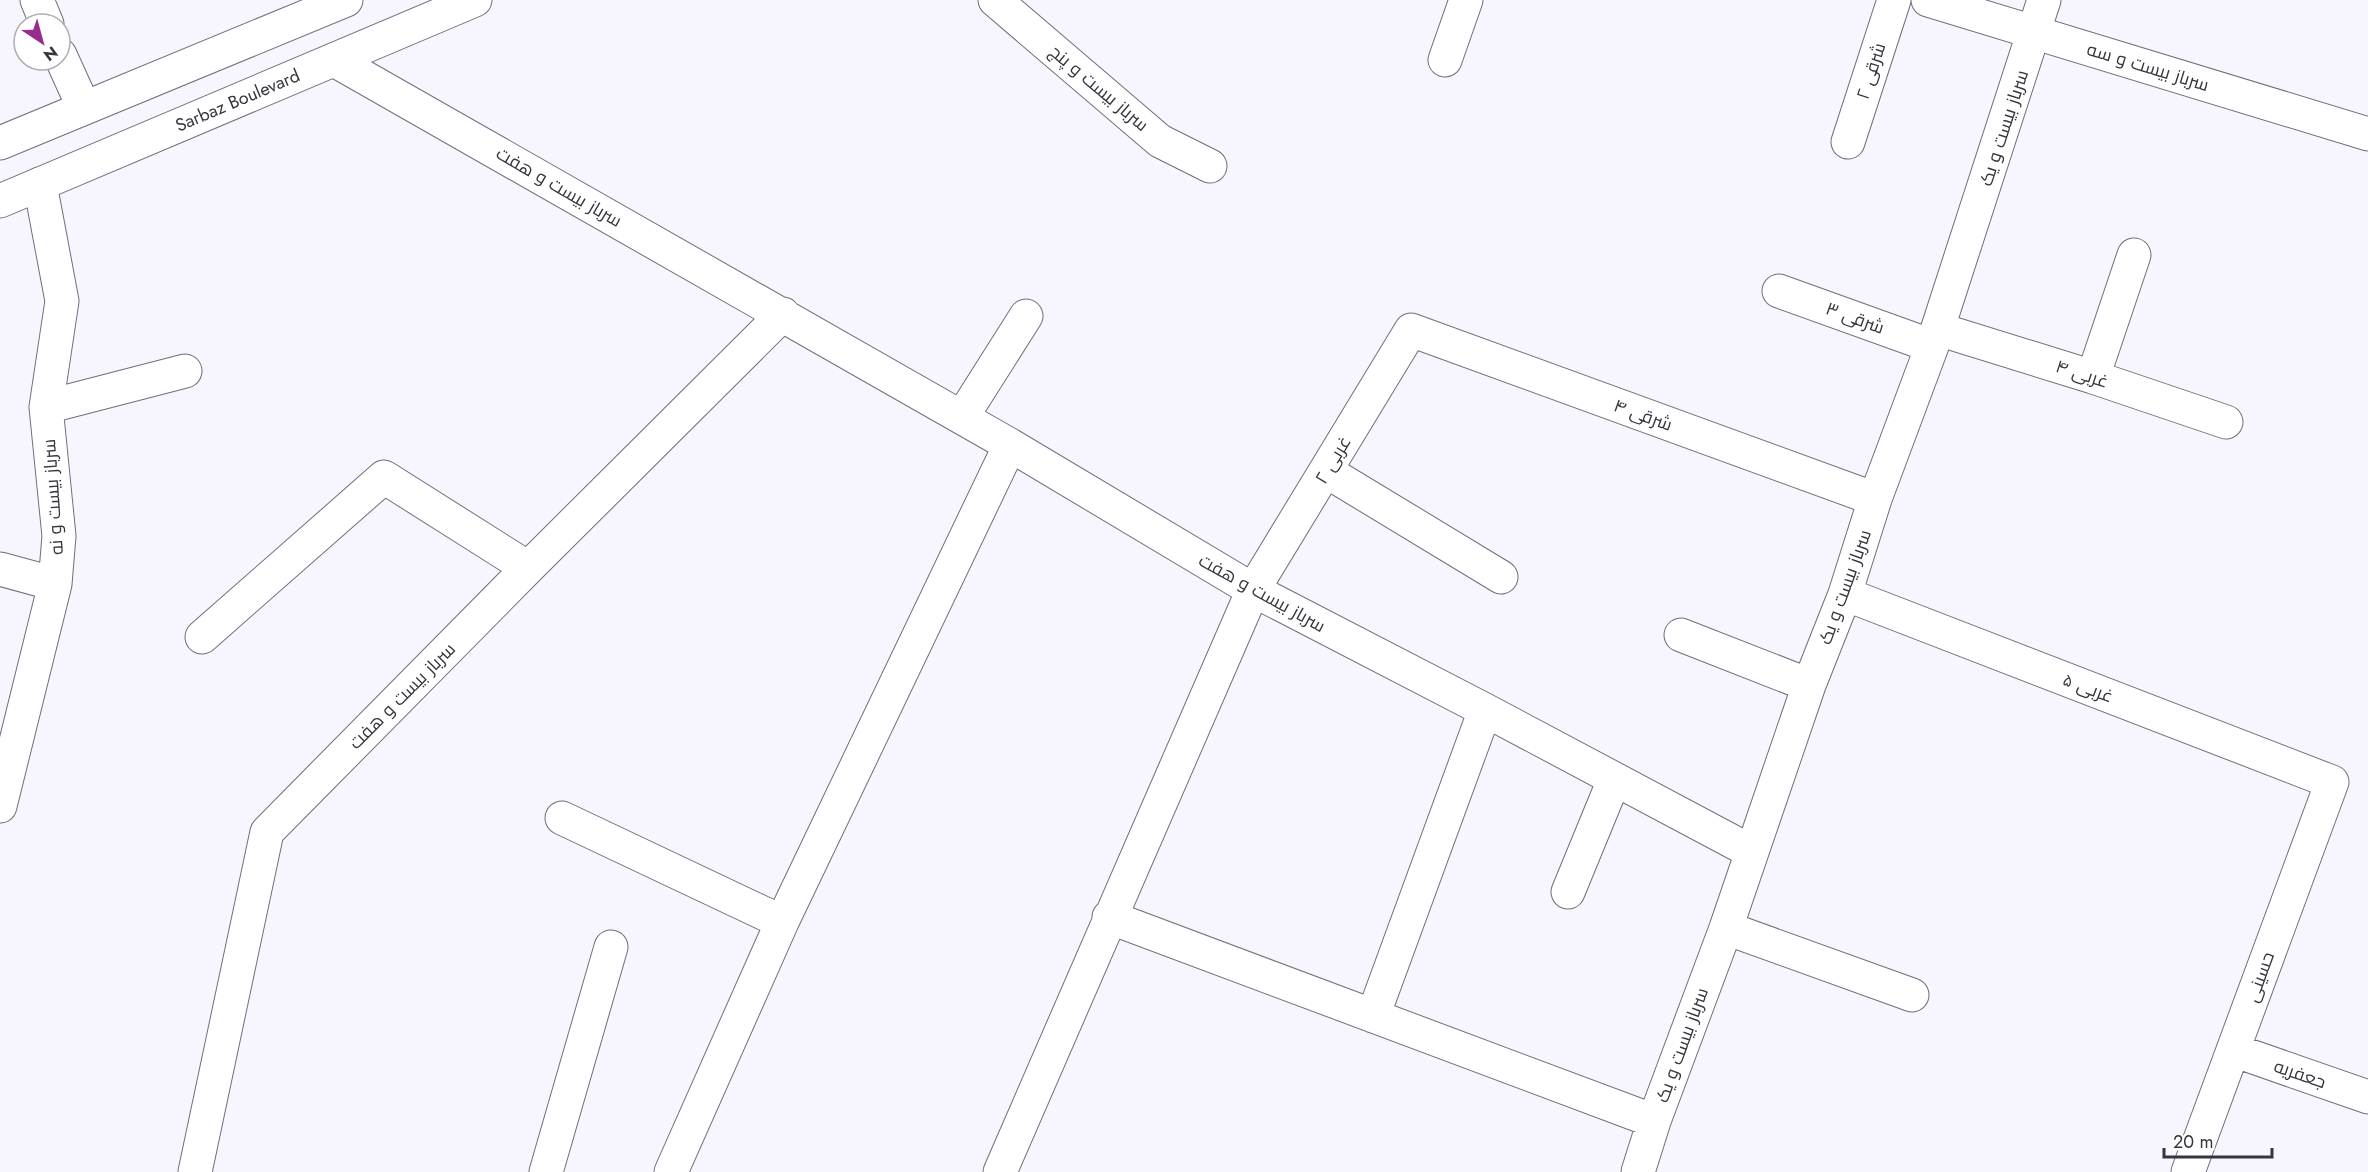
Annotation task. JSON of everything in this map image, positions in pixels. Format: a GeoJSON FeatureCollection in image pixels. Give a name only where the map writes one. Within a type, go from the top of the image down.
{"type":"FeatureCollection","features":[{"type":"Feature","properties":{"kind":"street"},"geometry":{"type":"LineString","coordinates":[[0,143],[346,0]]}},
{"type":"Feature","properties":{"kind":"street","name":"Sarbaz Boulevard"},"geometry":{"type":"LineString","coordinates":[[0,201],[475,0]]}},
{"type":"Feature","properties":{"kind":"street","name":"سرباز بیست و پنج"},"geometry":{"type":"LineString","coordinates":[[995,0],[1160,141],[1210,166]]}},
{"type":"Feature","properties":{"kind":"street"},"geometry":{"type":"LineString","coordinates":[[1445,60],[1466,0]]}},
{"type":"Feature","properties":{"kind":"street","name":"شرقی ۲"},"geometry":{"type":"LineString","coordinates":[[1848,142],[1894,0]]}},
{"type":"Feature","properties":{"kind":"street","name":"سرباز بیست و سه"},"geometry":{"type":"LineString","coordinates":[[1928,0],[2368,134]]}},
{"type":"Feature","properties":{"kind":"street","name":"سرباز بیست و یک"},"geometry":{"type":"LineString","coordinates":[[1638,1172],[1654,1121],[1726,928],[1809,685],[1845,594],[1875,499],[1935,337],[2044,0]]}},
{"type":"Feature","properties":{"kind":"street","name":"سرباز بیست و هفت"},"geometry":{"type":"LineString","coordinates":[[334,60],[962,417],[1253,590],[1752,852]]}},
{"type":"Feature","properties":{"kind":"street"},"geometry":{"type":"LineString","coordinates":[[68,72],[84,108]]}},
{"type":"Feature","properties":{"kind":"street","name":"سرباز بیست و نه"},"geometry":{"type":"LineString","coordinates":[[0,806],[55,584],[59,536],[46,406],[62,301],[40,184]]}},
{"type":"Feature","properties":{"kind":"street"},"geometry":{"type":"LineString","coordinates":[[2093,377],[2134,255]]}},
{"type":"Feature","properties":{"kind":"street","name":"شرقی ۳"},"geometry":{"type":"LineString","coordinates":[[1779,291],[1935,337]]}},
{"type":"Feature","properties":{"kind":"street","name":"سرباز بیست و هفت"},"geometry":{"type":"LineString","coordinates":[[195,1172],[267,832],[783,314]]}},
{"type":"Feature","properties":{"kind":"street"},"geometry":{"type":"LineString","coordinates":[[962,417],[1026,316]]}},
{"type":"Feature","properties":{"kind":"street","name":"غربی ۲"},"geometry":{"type":"LineString","coordinates":[[1000,1172],[1253,590],[1411,330]]}},
{"type":"Feature","properties":{"kind":"street","name":"شرقی ۴"},"geometry":{"type":"LineString","coordinates":[[1411,330],[1875,499]]}},
{"type":"Feature","properties":{"kind":"street","name":"غربی ۴"},"geometry":{"type":"LineString","coordinates":[[1935,337],[2093,377],[2226,422]]}},
{"type":"Feature","properties":{"kind":"street"},"geometry":{"type":"LineString","coordinates":[[46,406],[185,371]]}},
{"type":"Feature","properties":{"kind":"street"},"geometry":{"type":"LineString","coordinates":[[671,1172],[782,922],[1010,445]]}},
{"type":"Feature","properties":{"kind":"street"},"geometry":{"type":"LineString","coordinates":[[1326,471],[1501,577]]}},
{"type":"Feature","properties":{"kind":"street"},"geometry":{"type":"LineString","coordinates":[[202,637],[384,477],[528,568]]}},
{"type":"Feature","properties":{"kind":"street"},"geometry":{"type":"LineString","coordinates":[[0,569],[55,584]]}},
{"type":"Feature","properties":{"kind":"street","name":"غربی ۵"},"geometry":{"type":"LineString","coordinates":[[1845,594],[2332,782]]}},
{"type":"Feature","properties":{"kind":"street"},"geometry":{"type":"LineString","coordinates":[[1681,635],[1809,685]]}},
{"type":"Feature","properties":{"kind":"street"},"geometry":{"type":"LineString","coordinates":[[1373,1016],[1485,710]]}},
{"type":"Feature","properties":{"kind":"street"},"geometry":{"type":"LineString","coordinates":[[1568,892],[1614,780]]}},
{"type":"Feature","properties":{"kind":"street","name":"حسینی"},"geometry":{"type":"LineString","coordinates":[[2188,1172],[2332,782]]}},
{"type":"Feature","properties":{"kind":"street"},"geometry":{"type":"LineString","coordinates":[[562,819],[782,922]]}},
{"type":"Feature","properties":{"kind":"street"},"geometry":{"type":"LineString","coordinates":[[1109,918],[1654,1121]]}},
{"type":"Feature","properties":{"kind":"street"},"geometry":{"type":"LineString","coordinates":[[1726,928],[1912,995]]}},
{"type":"Feature","properties":{"kind":"street"},"geometry":{"type":"LineString","coordinates":[[546,1172],[611,947]]}},
{"type":"Feature","properties":{"kind":"street","name":"جعفریه"},"geometry":{"type":"LineString","coordinates":[[2233,1050],[2368,1097]]}}]}
